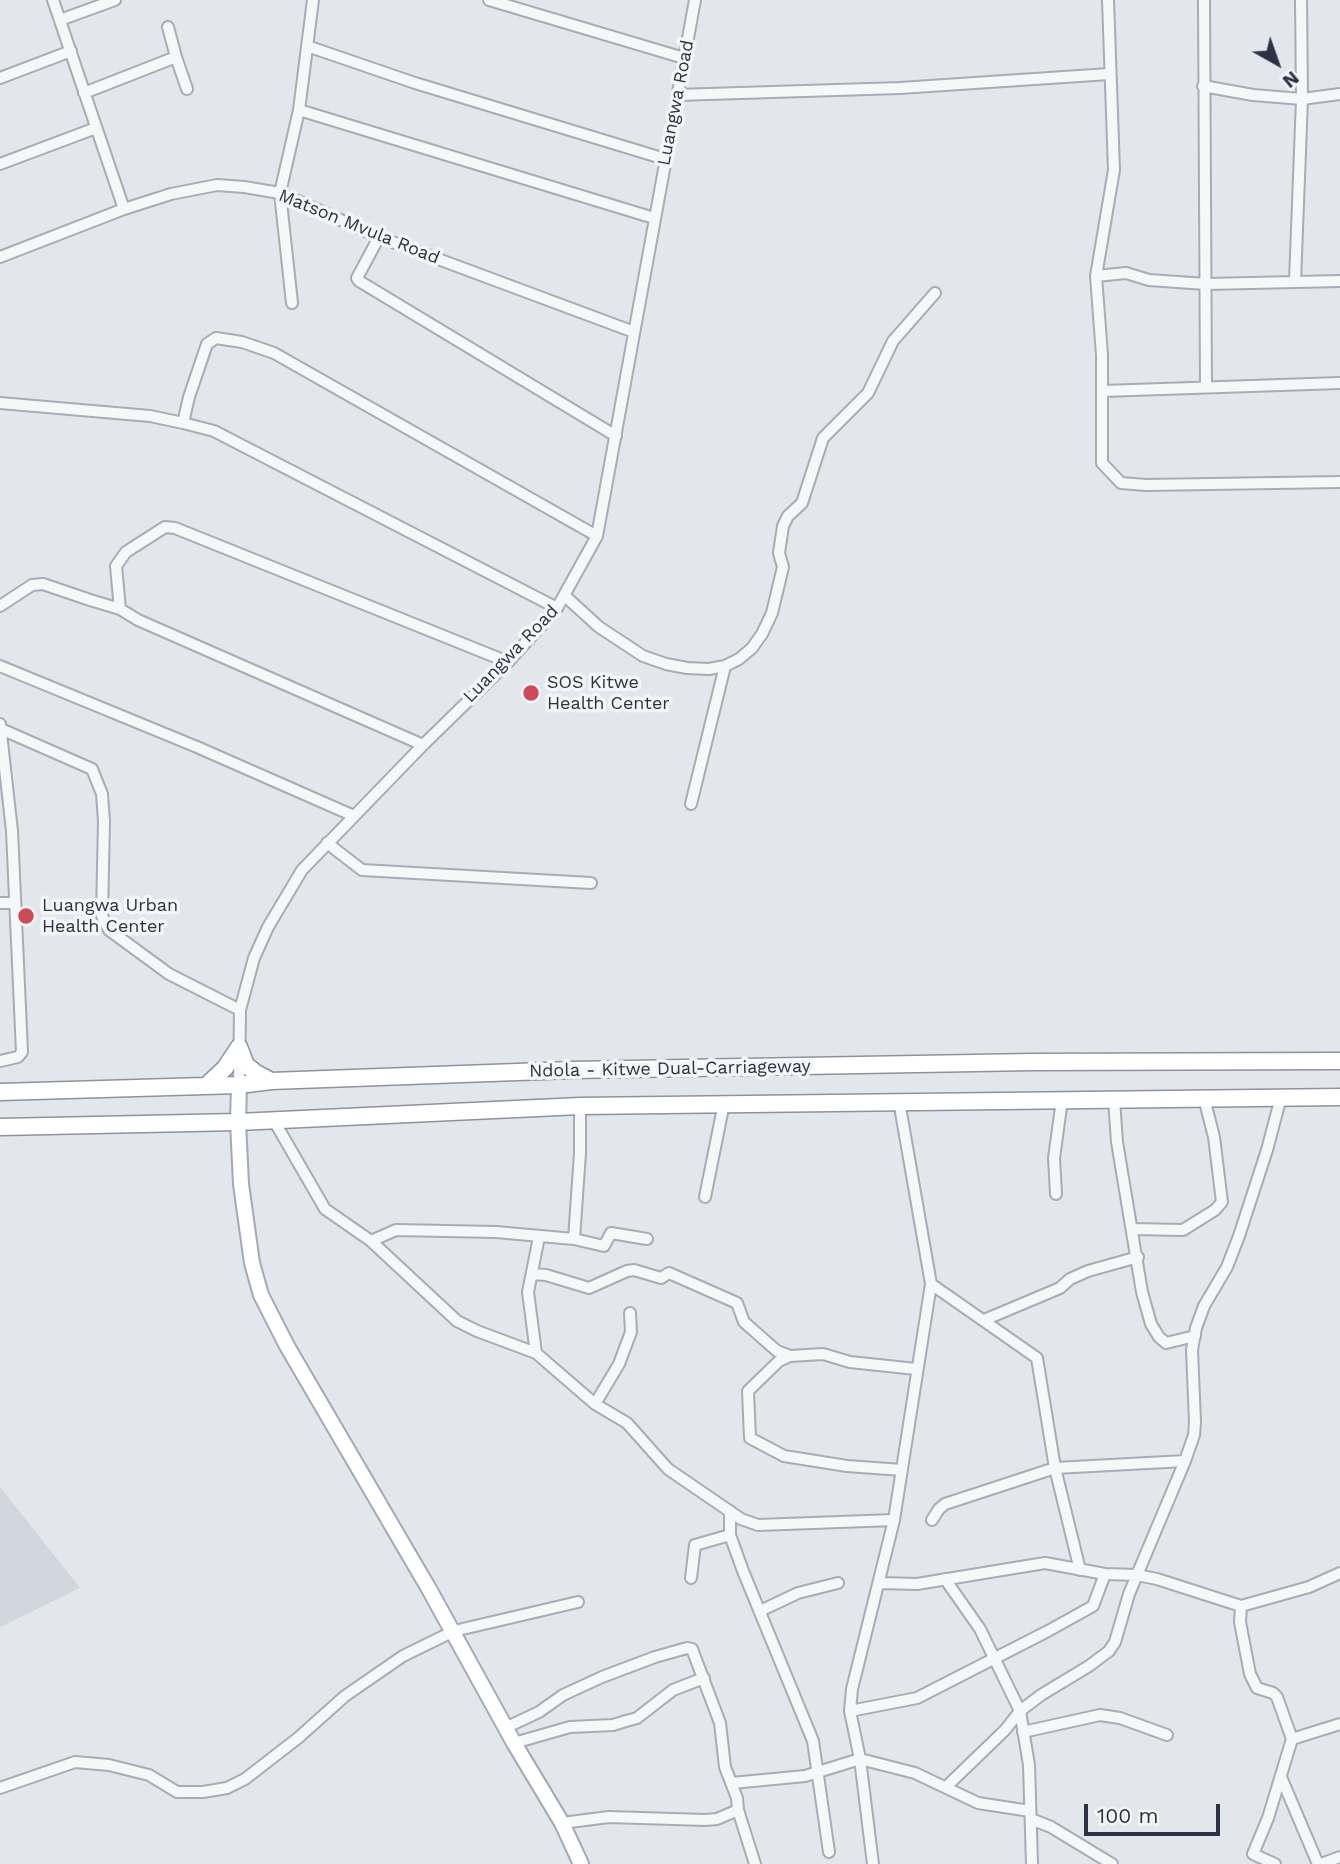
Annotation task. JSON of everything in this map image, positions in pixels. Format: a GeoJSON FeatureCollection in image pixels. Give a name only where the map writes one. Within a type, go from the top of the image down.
{"type":"FeatureCollection","features":[{"type":"Feature","properties":{"kind":"highway"},"geometry":{"type":"LineString","coordinates":[[239,1047],[246,1065],[271,1081]]}},
{"type":"Feature","properties":{"kind":"highway"},"geometry":{"type":"LineString","coordinates":[[207,1085],[225,1068],[239,1047]]}},
{"type":"Feature","properties":{"kind":"highway","name":"Ndola - Kitwe Dual-Carriageway"},"geometry":{"type":"LineString","coordinates":[[0,1092],[239,1085],[271,1081],[586,1069],[1042,1062],[1340,1061]]}},
{"type":"Feature","properties":{"kind":"highway","name":"Ndola - Kitwe Dual-Carriageway"},"geometry":{"type":"LineString","coordinates":[[0,1127],[238,1122],[580,1106],[1340,1097]]}},
{"type":"Feature","properties":{"kind":"main road","name":"Luangwa Road"},"geometry":{"type":"LineString","coordinates":[[239,1085],[238,1122],[246,1221],[252,1263],[261,1294],[287,1346],[454,1631],[508,1727],[514,1743],[562,1823],[581,1864]]}},
{"type":"Feature","properties":{"kind":"street"},"geometry":{"type":"LineString","coordinates":[[53,0],[124,209]]}},
{"type":"Feature","properties":{"kind":"street"},"geometry":{"type":"LineString","coordinates":[[60,20],[115,0]]}},
{"type":"Feature","properties":{"kind":"street"},"geometry":{"type":"LineString","coordinates":[[292,303],[280,193],[299,110],[313,0]]}},
{"type":"Feature","properties":{"kind":"street"},"geometry":{"type":"LineString","coordinates":[[488,0],[684,58]]}},
{"type":"Feature","properties":{"kind":"street","name":"Luangwa Road"},"geometry":{"type":"LineString","coordinates":[[239,1085],[240,1010],[254,958],[264,934],[302,870],[508,662],[557,608],[597,536],[695,0]]}},
{"type":"Feature","properties":{"kind":"street"},"geometry":{"type":"LineString","coordinates":[[1108,0],[1114,170],[1096,276],[1103,391],[1100,456],[1105,468],[1121,483],[1146,485],[1340,482]]}},
{"type":"Feature","properties":{"kind":"street"},"geometry":{"type":"LineString","coordinates":[[1203,0],[1206,387]]}},
{"type":"Feature","properties":{"kind":"street"},"geometry":{"type":"LineString","coordinates":[[1295,281],[1303,99],[1301,0]]}},
{"type":"Feature","properties":{"kind":"street"},"geometry":{"type":"LineString","coordinates":[[168,27],[187,89]]}},
{"type":"Feature","properties":{"kind":"street"},"geometry":{"type":"LineString","coordinates":[[307,46],[415,83],[665,159]]}},
{"type":"Feature","properties":{"kind":"street"},"geometry":{"type":"LineString","coordinates":[[0,78],[71,51]]}},
{"type":"Feature","properties":{"kind":"street"},"geometry":{"type":"LineString","coordinates":[[84,93],[176,58]]}},
{"type":"Feature","properties":{"kind":"street"},"geometry":{"type":"LineString","coordinates":[[677,95],[900,88],[1110,74]]}},
{"type":"Feature","properties":{"kind":"street"},"geometry":{"type":"LineString","coordinates":[[1203,86],[1253,95],[1303,99],[1340,94]]}},
{"type":"Feature","properties":{"kind":"street"},"geometry":{"type":"LineString","coordinates":[[299,110],[654,218]]}},
{"type":"Feature","properties":{"kind":"street"},"geometry":{"type":"LineString","coordinates":[[0,164],[96,128]]}},
{"type":"Feature","properties":{"kind":"street","name":"Matson Mvula Road"},"geometry":{"type":"LineString","coordinates":[[0,257],[124,209],[171,194],[217,185],[280,193],[379,237],[634,332]]}},
{"type":"Feature","properties":{"kind":"street"},"geometry":{"type":"LineString","coordinates":[[379,237],[357,278],[359,281],[616,436]]}},
{"type":"Feature","properties":{"kind":"street"},"geometry":{"type":"LineString","coordinates":[[1096,276],[1126,273],[1149,280],[1206,284],[1340,281]]}},
{"type":"Feature","properties":{"kind":"street"},"geometry":{"type":"LineString","coordinates":[[565,596],[599,627],[643,656],[666,664],[709,669],[725,666],[739,659],[752,648],[772,613],[783,567],[779,553],[783,526],[788,516],[802,503],[823,438],[868,393],[893,341],[935,293]]}},
{"type":"Feature","properties":{"kind":"street"},"geometry":{"type":"LineString","coordinates":[[183,423],[189,397],[208,344],[216,338],[255,344],[303,368],[597,536]]}},
{"type":"Feature","properties":{"kind":"street"},"geometry":{"type":"LineString","coordinates":[[1103,391],[1340,383]]}},
{"type":"Feature","properties":{"kind":"street"},"geometry":{"type":"LineString","coordinates":[[0,403],[150,416],[214,431],[557,608]]}},
{"type":"Feature","properties":{"kind":"street"},"geometry":{"type":"LineString","coordinates":[[120,609],[116,566],[126,552],[165,527],[175,528],[508,662]]}},
{"type":"Feature","properties":{"kind":"street"},"geometry":{"type":"LineString","coordinates":[[0,606],[32,585],[43,584],[120,609],[138,620],[423,745]]}},
{"type":"Feature","properties":{"kind":"street"},"geometry":{"type":"LineString","coordinates":[[0,666],[197,747],[354,816]]}},
{"type":"Feature","properties":{"kind":"street"},"geometry":{"type":"LineString","coordinates":[[691,804],[725,666]]}},
{"type":"Feature","properties":{"kind":"street"},"geometry":{"type":"LineString","coordinates":[[0,1061],[18,1057],[22,1052],[12,831],[1,727]]}},
{"type":"Feature","properties":{"kind":"street"},"geometry":{"type":"LineString","coordinates":[[1,727],[92,769],[102,794],[102,916],[109,930],[169,974],[240,1010]]}},
{"type":"Feature","properties":{"kind":"street"},"geometry":{"type":"LineString","coordinates":[[0,831],[12,831]]}},
{"type":"Feature","properties":{"kind":"street"},"geometry":{"type":"LineString","coordinates":[[327,843],[362,870],[591,883]]}},
{"type":"Feature","properties":{"kind":"street"},"geometry":{"type":"LineString","coordinates":[[0,903],[15,903]]}},
{"type":"Feature","properties":{"kind":"street"},"geometry":{"type":"LineString","coordinates":[[946,1787],[1005,1730],[1020,1711],[1041,1695],[1089,1667],[1109,1651],[1118,1636],[1129,1594],[1194,1435],[1192,1350],[1195,1336],[1205,1306],[1227,1267],[1239,1236],[1281,1097]]}},
{"type":"Feature","properties":{"kind":"street"},"geometry":{"type":"LineString","coordinates":[[1133,1229],[1183,1230],[1215,1210],[1222,1202],[1214,1138],[1204,1098]]}},
{"type":"Feature","properties":{"kind":"street"},"geometry":{"type":"LineString","coordinates":[[1056,1195],[1054,1158],[1062,1100]]}},
{"type":"Feature","properties":{"kind":"street"},"geometry":{"type":"LineString","coordinates":[[1114,1100],[1117,1142],[1144,1300],[1151,1324],[1158,1337],[1167,1343],[1195,1336]]}},
{"type":"Feature","properties":{"kind":"street"},"geometry":{"type":"LineString","coordinates":[[873,1864],[860,1759],[850,1711],[854,1675],[880,1583],[894,1520],[931,1284],[899,1101]]}},
{"type":"Feature","properties":{"kind":"street"},"geometry":{"type":"LineString","coordinates":[[705,1197],[724,1103]]}},
{"type":"Feature","properties":{"kind":"street"},"geometry":{"type":"LineString","coordinates":[[574,1239],[580,1153],[580,1106]]}},
{"type":"Feature","properties":{"kind":"street"},"geometry":{"type":"LineString","coordinates":[[273,1119],[322,1205],[371,1241],[457,1321],[537,1353],[595,1404],[627,1423],[668,1469],[741,1519],[758,1525],[894,1520]]}},
{"type":"Feature","properties":{"kind":"street"},"geometry":{"type":"LineString","coordinates":[[371,1241],[396,1230],[496,1232],[574,1239],[604,1246],[611,1233],[647,1239]]}},
{"type":"Feature","properties":{"kind":"street"},"geometry":{"type":"LineString","coordinates":[[537,1353],[528,1292],[539,1237]]}},
{"type":"Feature","properties":{"kind":"street"},"geometry":{"type":"LineString","coordinates":[[984,1320],[1060,1288],[1070,1279],[1088,1271],[1138,1257]]}},
{"type":"Feature","properties":{"kind":"street"},"geometry":{"type":"LineString","coordinates":[[532,1274],[546,1275],[589,1288],[627,1271],[634,1270],[661,1278],[668,1273],[737,1303],[744,1322],[751,1330],[777,1351],[790,1356]]}},
{"type":"Feature","properties":{"kind":"street"},"geometry":{"type":"LineString","coordinates":[[931,1284],[1037,1358],[1055,1468],[1080,1570]]}},
{"type":"Feature","properties":{"kind":"street"},"geometry":{"type":"LineString","coordinates":[[595,1404],[619,1364],[631,1332],[630,1313]]}},
{"type":"Feature","properties":{"kind":"street"},"geometry":{"type":"LineString","coordinates":[[902,1470],[847,1466],[784,1456],[750,1438],[748,1391],[779,1361],[790,1356],[823,1354],[850,1362],[916,1369]]}},
{"type":"Feature","properties":{"kind":"street"},"geometry":{"type":"LineString","coordinates":[[932,1520],[945,1504],[1055,1468],[1185,1461]]}},
{"type":"Feature","properties":{"kind":"street"},"geometry":{"type":"LineString","coordinates":[[730,1511],[730,1535],[813,1741],[829,1852]]}},
{"type":"Feature","properties":{"kind":"street"},"geometry":{"type":"LineString","coordinates":[[691,1578],[695,1545],[730,1535]]}},
{"type":"Feature","properties":{"kind":"street"},"geometry":{"type":"LineString","coordinates":[[880,1583],[917,1584],[1036,1564],[1105,1574],[1137,1575],[1241,1606],[1309,1587],[1340,1573]]}},
{"type":"Feature","properties":{"kind":"street"},"geometry":{"type":"LineString","coordinates":[[850,1711],[917,1698],[1048,1631],[1093,1606],[1105,1574]]}},
{"type":"Feature","properties":{"kind":"street"},"geometry":{"type":"LineString","coordinates":[[944,1579],[972,1617],[995,1657],[1020,1711],[1029,1765],[1032,1864]]}},
{"type":"Feature","properties":{"kind":"street"},"geometry":{"type":"LineString","coordinates":[[760,1611],[798,1593],[838,1583]]}},
{"type":"Feature","properties":{"kind":"street"},"geometry":{"type":"LineString","coordinates":[[0,1788],[75,1762],[109,1765],[149,1775],[177,1792],[203,1792],[235,1785],[298,1738],[345,1696],[402,1656],[454,1631],[578,1602]]}},
{"type":"Feature","properties":{"kind":"street"},"geometry":{"type":"LineString","coordinates":[[1241,1606],[1240,1622],[1250,1674],[1257,1688],[1277,1697],[1292,1739],[1253,1854],[1275,1864]]}},
{"type":"Feature","properties":{"kind":"street"},"geometry":{"type":"LineString","coordinates":[[508,1727],[539,1712],[563,1695],[602,1677],[687,1648],[692,1649],[720,1723],[725,1766],[755,1864]]}},
{"type":"Feature","properties":{"kind":"street"},"geometry":{"type":"LineString","coordinates":[[514,1743],[570,1727],[613,1725],[637,1718],[673,1690],[704,1678]]}},
{"type":"Feature","properties":{"kind":"street"},"geometry":{"type":"LineString","coordinates":[[1023,1732],[1100,1715],[1120,1718],[1167,1735]]}},
{"type":"Feature","properties":{"kind":"street"},"geometry":{"type":"LineString","coordinates":[[1292,1739],[1340,1724]]}},
{"type":"Feature","properties":{"kind":"street"},"geometry":{"type":"LineString","coordinates":[[732,1783],[805,1776],[860,1759],[915,1773],[978,1803],[1030,1815],[1112,1864]]}},
{"type":"Feature","properties":{"kind":"street"},"geometry":{"type":"LineString","coordinates":[[1281,1777],[1320,1864],[1340,1857]]}},
{"type":"Feature","properties":{"kind":"street"},"geometry":{"type":"LineString","coordinates":[[562,1823],[609,1817],[705,1820],[717,1819],[738,1810]]}},
{"type":"Feature","properties":{"kind":"shaded area"},"geometry":{"type":"Polygon","coordinates":[[[0,1487],[80,1588],[0,1627],[0,1487]]]}},
{"type":"Feature","properties":{"kind":"place","name":"SOS Kitwe Health Center"},"geometry":{"type":"Point","coordinates":[531,693]}},
{"type":"Feature","properties":{"kind":"place","name":"Luangwa Urban Health Center"},"geometry":{"type":"Point","coordinates":[26,916]}}]}
